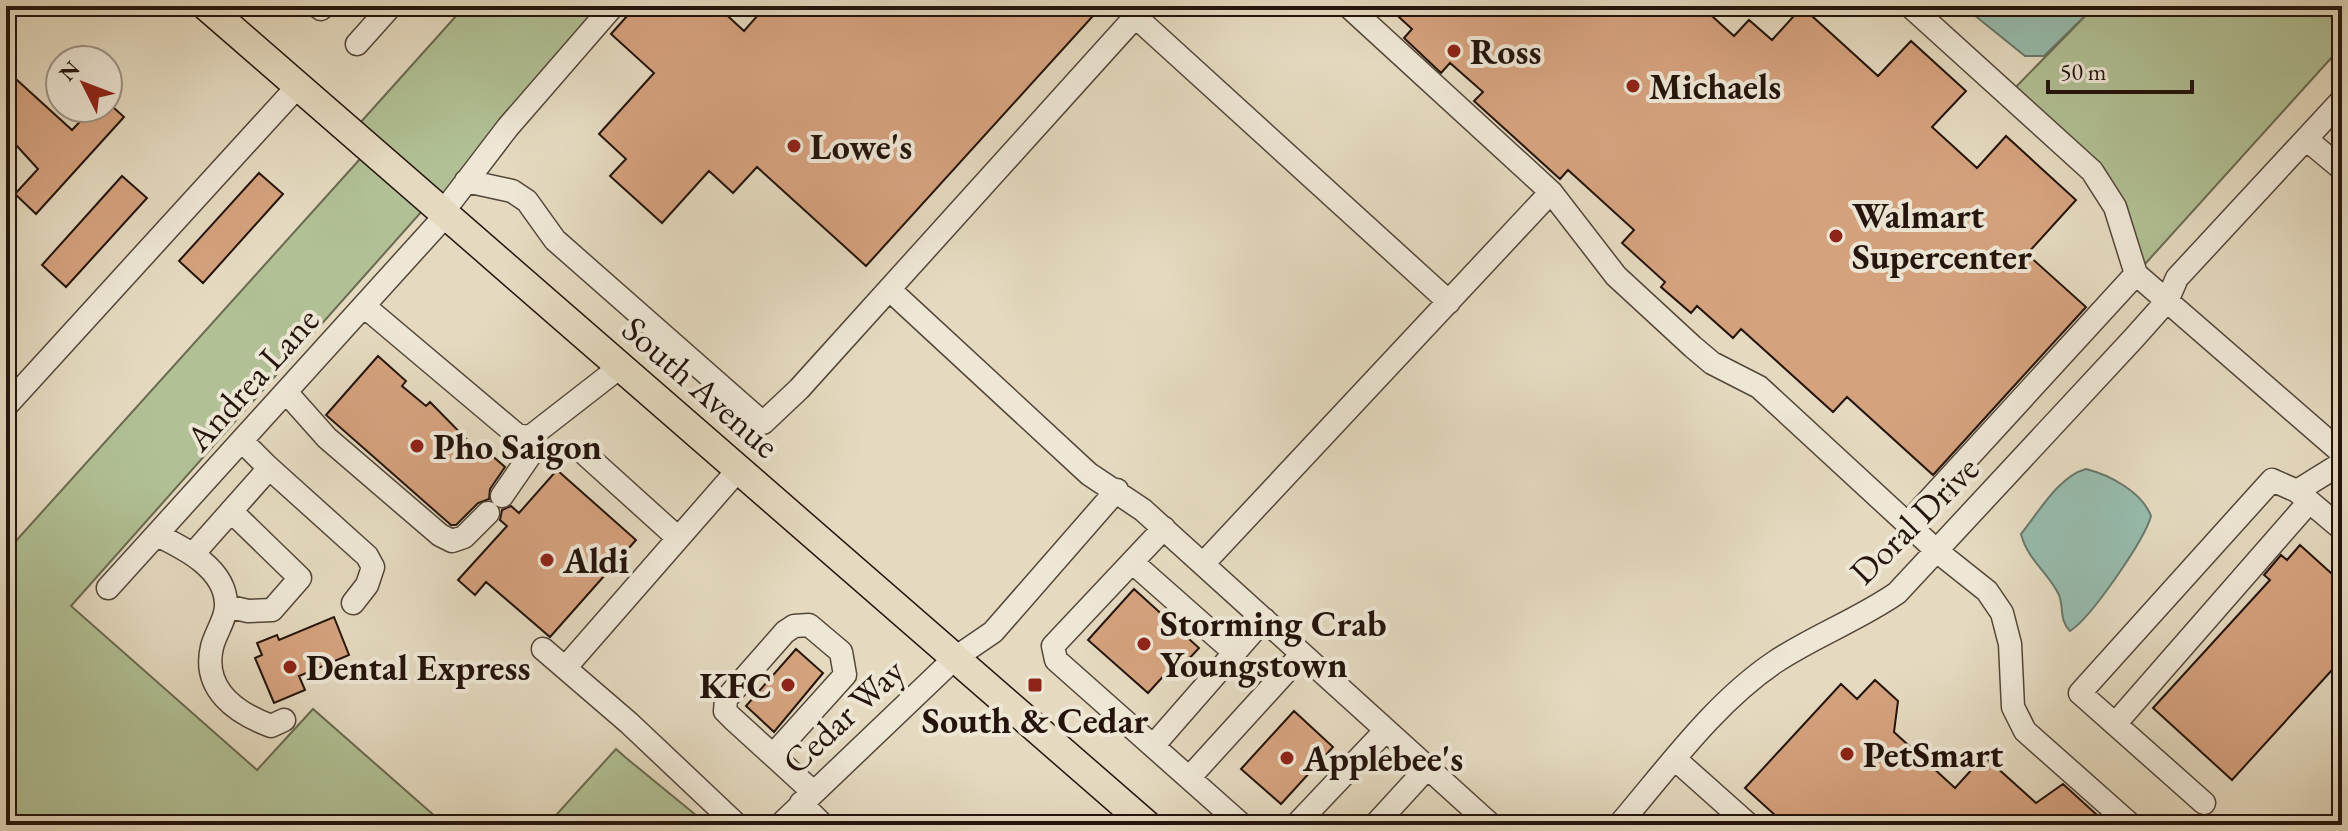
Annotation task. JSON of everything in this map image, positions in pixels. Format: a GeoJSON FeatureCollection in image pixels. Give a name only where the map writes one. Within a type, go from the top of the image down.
{"type":"FeatureCollection","features":[{"type":"Feature","properties":{"kind":"main road","name":"South Avenue"},"geometry":{"type":"LineString","coordinates":[[206,6],[1147,825]]}},
{"type":"Feature","properties":{"kind":"street"},"geometry":{"type":"LineString","coordinates":[[317,6],[321,9],[324,6]]}},
{"type":"Feature","properties":{"kind":"street","name":"Andrea Lane"},"geometry":{"type":"LineString","coordinates":[[108,588],[444,214],[466,181],[613,6]]}},
{"type":"Feature","properties":{"kind":"street"},"geometry":{"type":"LineString","coordinates":[[1348,6],[1551,192],[1625,285],[1712,363],[1759,387],[1938,552],[1987,591],[2002,613],[2010,644],[2013,707],[2025,731],[2131,825]]}},
{"type":"Feature","properties":{"kind":"street"},"geometry":{"type":"LineString","coordinates":[[1910,6],[2092,171],[2115,207],[2136,274],[2342,453]]}},
{"type":"Feature","properties":{"kind":"street"},"geometry":{"type":"LineString","coordinates":[[357,44],[388,7]]}},
{"type":"Feature","properties":{"kind":"street"},"geometry":{"type":"LineString","coordinates":[[466,181],[512,191],[527,201],[555,240],[763,423],[782,409],[1141,12],[1449,302]]}},
{"type":"Feature","properties":{"kind":"street"},"geometry":{"type":"LineString","coordinates":[[6,406],[298,86]]}},
{"type":"Feature","properties":{"kind":"street","name":"Doral Drive"},"geometry":{"type":"LineString","coordinates":[[1619,825],[1753,678],[1776,661],[1866,615],[1897,593],[1938,552],[2167,301],[2177,278],[2342,100]]}},
{"type":"Feature","properties":{"kind":"street"},"geometry":{"type":"LineString","coordinates":[[2306,139],[2342,169]]}},
{"type":"Feature","properties":{"kind":"street"},"geometry":{"type":"LineString","coordinates":[[1203,564],[1551,192]]}},
{"type":"Feature","properties":{"kind":"street"},"geometry":{"type":"LineString","coordinates":[[1908,523],[2136,274]]}},
{"type":"Feature","properties":{"kind":"street"},"geometry":{"type":"LineString","coordinates":[[890,290],[1089,474],[1117,490],[1164,528],[1489,824]]}},
{"type":"Feature","properties":{"kind":"street"},"geometry":{"type":"LineString","coordinates":[[364,306],[517,435],[530,437],[620,367]]}},
{"type":"Feature","properties":{"kind":"street"},"geometry":{"type":"LineString","coordinates":[[286,392],[327,438],[440,535],[452,541],[464,537],[495,505],[531,454],[530,437]]}},
{"type":"Feature","properties":{"kind":"street"},"geometry":{"type":"LineString","coordinates":[[242,441],[367,556],[373,567],[367,585],[353,603]]}},
{"type":"Feature","properties":{"kind":"street"},"geometry":{"type":"LineString","coordinates":[[585,454],[678,538]]}},
{"type":"Feature","properties":{"kind":"street"},"geometry":{"type":"LineString","coordinates":[[2115,724],[2303,496],[2342,463]]}},
{"type":"Feature","properties":{"kind":"street"},"geometry":{"type":"LineString","coordinates":[[194,553],[267,466]]}},
{"type":"Feature","properties":{"kind":"street"},"geometry":{"type":"LineString","coordinates":[[565,668],[738,470]]}},
{"type":"Feature","properties":{"kind":"street"},"geometry":{"type":"LineString","coordinates":[[2204,803],[2080,693],[2272,480],[2303,496],[2342,529]]}},
{"type":"Feature","properties":{"kind":"street","name":"Cedar Way"},"geometry":{"type":"LineString","coordinates":[[780,825],[955,658],[993,632],[1117,490]]}},
{"type":"Feature","properties":{"kind":"street"},"geometry":{"type":"LineString","coordinates":[[226,606],[248,611],[272,610],[300,578],[231,511]]}},
{"type":"Feature","properties":{"kind":"street"},"geometry":{"type":"LineString","coordinates":[[1164,528],[1053,646],[1056,660],[1242,825]]}},
{"type":"Feature","properties":{"kind":"street"},"geometry":{"type":"LineString","coordinates":[[157,535],[194,553],[221,584],[226,606],[212,647],[209,669],[224,701],[249,718],[271,726],[284,720]]}},
{"type":"Feature","properties":{"kind":"street"},"geometry":{"type":"LineString","coordinates":[[1132,562],[1235,653]]}},
{"type":"Feature","properties":{"kind":"street"},"geometry":{"type":"LineString","coordinates":[[1153,746],[1264,619]]}},
{"type":"Feature","properties":{"kind":"street"},"geometry":{"type":"LineString","coordinates":[[773,755],[845,675],[841,652],[809,625],[794,626],[785,632],[726,699],[725,711],[773,755],[807,797],[823,825]]}},
{"type":"Feature","properties":{"kind":"street"},"geometry":{"type":"LineString","coordinates":[[543,649],[737,825]]}},
{"type":"Feature","properties":{"kind":"street"},"geometry":{"type":"LineString","coordinates":[[1189,778],[1302,654]]}},
{"type":"Feature","properties":{"kind":"street"},"geometry":{"type":"LineString","coordinates":[[1296,825],[1386,730]]}},
{"type":"Feature","properties":{"kind":"street"},"geometry":{"type":"LineString","coordinates":[[1676,760],[1749,825]]}},
{"type":"Feature","properties":{"kind":"street"},"geometry":{"type":"LineString","coordinates":[[1375,825],[1428,767]]}},
{"type":"Feature","properties":{"kind":"shaded area"},"geometry":{"type":"Polygon","coordinates":[[[465,6],[613,6],[466,181],[430,202],[71,606],[257,770],[313,709],[445,825],[6,825],[6,552],[369,149],[351,133],[465,6]]]}},
{"type":"Feature","properties":{"kind":"shaded area"},"geometry":{"type":"Polygon","coordinates":[[[1963,6],[2095,6],[2044,56],[2025,56],[1963,6]]]}},
{"type":"Feature","properties":{"kind":"shaded area"},"geometry":{"type":"Polygon","coordinates":[[[2095,6],[2342,6],[2342,46],[2136,274],[2114,207],[2008,95],[2095,6]]]}},
{"type":"Feature","properties":{"kind":"shaded area"},"geometry":{"type":"Polygon","coordinates":[[[2086,469],[2133,492],[2151,516],[2139,542],[2116,577],[2091,611],[2070,631],[2063,618],[2059,595],[2028,552],[2021,534],[2058,487],[2086,469]]]}},
{"type":"Feature","properties":{"kind":"shaded area"},"geometry":{"type":"Polygon","coordinates":[[[616,749],[625,757],[708,825],[547,825],[616,749]]]}},
{"type":"Feature","properties":{"kind":"building","name":"Lowe's"},"geometry":{"type":"Polygon","coordinates":[[[636,6],[717,6],[744,31],[766,6],[1102,6],[866,266],[757,167],[733,193],[709,171],[662,223],[610,176],[626,159],[599,134],[654,73],[611,34],[636,6]]]}},
{"type":"Feature","properties":{"kind":"building","name":"Walmart Supercenter"},"geometry":{"type":"Polygon","coordinates":[[[1387,6],[1701,6],[1734,36],[1749,20],[1772,40],[1802,7],[1878,76],[1911,41],[1966,91],[1932,127],[1977,168],[2006,136],[2076,200],[2027,254],[2086,307],[1933,475],[1847,397],[1833,412],[1741,329],[1733,338],[1697,306],[1691,313],[1661,287],[1665,282],[1622,243],[1634,230],[1568,170],[1560,179],[1474,101],[1483,92],[1450,63],[1441,73],[1404,38],[1412,29],[1387,6]]]}},
{"type":"Feature","properties":{"kind":"building"},"geometry":{"type":"Polygon","coordinates":[[[6,70],[44,105],[44,124],[65,124],[72,130],[78,124],[118,124],[36,214],[15,194],[38,169],[6,134],[6,70]]]}},
{"type":"Feature","properties":{"kind":"building"},"geometry":{"type":"Polygon","coordinates":[[[259,173],[283,194],[203,283],[179,261],[259,173]]]}},
{"type":"Feature","properties":{"kind":"building"},"geometry":{"type":"Polygon","coordinates":[[[122,176],[147,198],[66,287],[42,265],[122,176]]]}},
{"type":"Feature","properties":{"kind":"building"},"geometry":{"type":"Polygon","coordinates":[[[378,356],[406,381],[402,386],[426,406],[430,402],[479,452],[482,447],[505,467],[490,489],[489,499],[478,503],[456,525],[451,525],[326,415],[378,356]]]}},
{"type":"Feature","properties":{"kind":"building","name":"Aldi"},"geometry":{"type":"Polygon","coordinates":[[[557,470],[636,540],[550,637],[486,582],[475,595],[458,580],[507,526],[500,520],[502,510],[511,506],[519,513],[557,470]]]}},
{"type":"Feature","properties":{"kind":"building"},"geometry":{"type":"Polygon","coordinates":[[[2300,545],[2342,583],[2342,659],[2232,780],[2153,708],[2270,580],[2264,575],[2281,555],[2287,560],[2300,545]]]}},
{"type":"Feature","properties":{"kind":"building","name":"Storming Crab Youngstown"},"geometry":{"type":"Polygon","coordinates":[[[1134,589],[1199,648],[1173,676],[1168,671],[1148,693],[1088,640],[1134,589]]]}},
{"type":"Feature","properties":{"kind":"building","name":"Dental Express"},"geometry":{"type":"Polygon","coordinates":[[[334,617],[349,655],[299,676],[305,690],[274,703],[255,658],[262,655],[257,643],[277,635],[279,640],[334,617]]]}},
{"type":"Feature","properties":{"kind":"building","name":"KFC"},"geometry":{"type":"Polygon","coordinates":[[[796,649],[823,673],[774,732],[746,706],[796,649]]]}},
{"type":"Feature","properties":{"kind":"building","name":"PetSmart"},"geometry":{"type":"Polygon","coordinates":[[[1875,680],[1898,701],[1894,732],[1955,788],[1984,756],[2036,803],[2063,784],[2108,825],[1766,825],[1775,815],[1745,788],[1841,684],[1857,699],[1875,680]]]}},
{"type":"Feature","properties":{"kind":"building","name":"Applebee's"},"geometry":{"type":"Polygon","coordinates":[[[1294,711],[1333,747],[1281,804],[1241,769],[1294,711]]]}},
{"type":"Feature","properties":{"kind":"place","name":"Ross"},"geometry":{"type":"Point","coordinates":[1454,51]}},
{"type":"Feature","properties":{"kind":"place","name":"Michaels"},"geometry":{"type":"Point","coordinates":[1633,86]}},
{"type":"Feature","properties":{"kind":"place","name":"Lowe's"},"geometry":{"type":"Point","coordinates":[794,146]}},
{"type":"Feature","properties":{"kind":"place","name":"Walmart Supercenter"},"geometry":{"type":"Point","coordinates":[1836,236]}},
{"type":"Feature","properties":{"kind":"place","name":"Pho Saigon"},"geometry":{"type":"Point","coordinates":[417,446]}},
{"type":"Feature","properties":{"kind":"place","name":"Aldi"},"geometry":{"type":"Point","coordinates":[547,560]}},
{"type":"Feature","properties":{"kind":"place","name":"Storming Crab Youngstown"},"geometry":{"type":"Point","coordinates":[1144,644]}},
{"type":"Feature","properties":{"kind":"place","name":"Dental Express"},"geometry":{"type":"Point","coordinates":[290,667]}},
{"type":"Feature","properties":{"kind":"place","name":"KFC"},"geometry":{"type":"Point","coordinates":[788,685]}},
{"type":"Feature","properties":{"kind":"place","name":"South & Cedar"},"geometry":{"type":"Point","coordinates":[1035,685]}},
{"type":"Feature","properties":{"kind":"place","name":"PetSmart"},"geometry":{"type":"Point","coordinates":[1847,754]}},
{"type":"Feature","properties":{"kind":"place","name":"Applebee's"},"geometry":{"type":"Point","coordinates":[1287,758]}}]}
